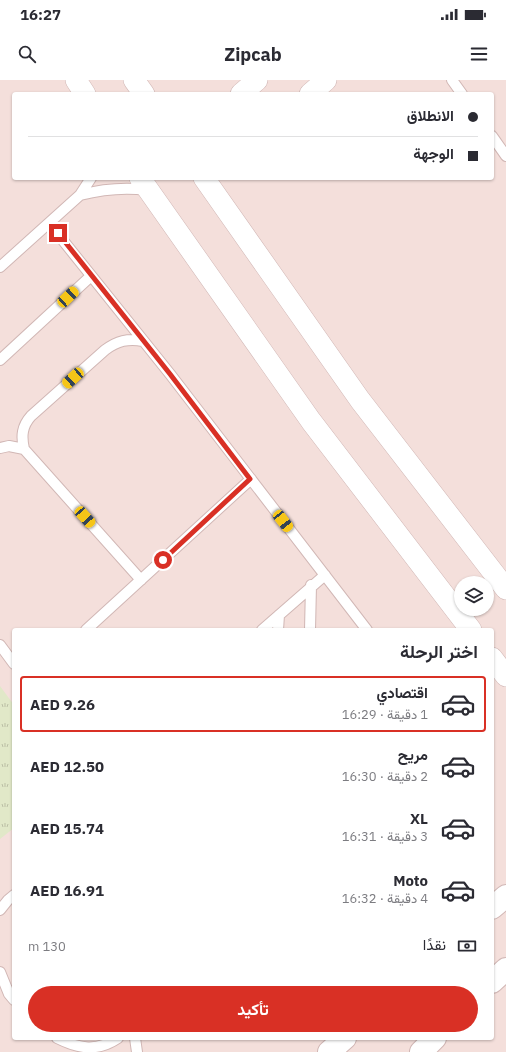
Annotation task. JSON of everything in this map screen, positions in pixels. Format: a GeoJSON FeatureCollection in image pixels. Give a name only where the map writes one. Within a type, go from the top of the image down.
{"type":"FeatureCollection","features":[{"type":"Feature","properties":{"kind":"street"},"geometry":{"type":"LineString","coordinates":[[76,80],[84,92]]}},
{"type":"Feature","properties":{"kind":"street"},"geometry":{"type":"LineString","coordinates":[[134,80],[143,92]]}},
{"type":"Feature","properties":{"kind":"street"},"geometry":{"type":"LineString","coordinates":[[243,92],[257,80]]}},
{"type":"Feature","properties":{"kind":"street"},"geometry":{"type":"LineString","coordinates":[[312,92],[326,80]]}},
{"type":"Feature","properties":{"kind":"street"},"geometry":{"type":"LineString","coordinates":[[211,181],[277,283],[360,400],[506,589]]}},
{"type":"Feature","properties":{"kind":"street"},"geometry":{"type":"LineString","coordinates":[[144,184],[310,420],[469,628]]}},
{"type":"Feature","properties":{"kind":"street"},"geometry":{"type":"LineString","coordinates":[[494,661],[506,676]]}},
{"type":"Feature","properties":{"kind":"street"},"geometry":{"type":"LineString","coordinates":[[494,906],[506,896]]}},
{"type":"Feature","properties":{"kind":"street"},"geometry":{"type":"LineString","coordinates":[[494,980],[506,969]]}},
{"type":"Feature","properties":{"kind":"street"},"geometry":{"type":"LineString","coordinates":[[329,1052],[343,1040]]}},
{"type":"Feature","properties":{"kind":"street"},"geometry":{"type":"LineString","coordinates":[[420,1052],[433,1040]]}},
{"type":"Feature","properties":{"kind":"lane"},"geometry":{"type":"LineString","coordinates":[[452,80],[461,92]]}},
{"type":"Feature","properties":{"kind":"lane"},"geometry":{"type":"LineString","coordinates":[[494,139],[506,156]]}},
{"type":"Feature","properties":{"kind":"lane"},"geometry":{"type":"LineString","coordinates":[[0,267],[80,194],[90,180]]}},
{"type":"Feature","properties":{"kind":"lane"},"geometry":{"type":"LineString","coordinates":[[80,194],[107,189],[134,188],[144,184]]}},
{"type":"Feature","properties":{"kind":"lane"},"geometry":{"type":"LineString","coordinates":[[49,223],[170,374],[365,628]]}},
{"type":"Feature","properties":{"kind":"lane"},"geometry":{"type":"LineString","coordinates":[[0,360],[91,276]]}},
{"type":"Feature","properties":{"kind":"lane"},"geometry":{"type":"LineString","coordinates":[[141,580],[24,449],[22,435],[31,416],[112,344],[127,340],[143,341]]}},
{"type":"Feature","properties":{"kind":"lane"},"geometry":{"type":"LineString","coordinates":[[0,448],[8,446],[24,449]]}},
{"type":"Feature","properties":{"kind":"lane"},"geometry":{"type":"LineString","coordinates":[[88,628],[250,479]]}},
{"type":"Feature","properties":{"kind":"lane"},"geometry":{"type":"LineString","coordinates":[[264,628],[324,575]]}},
{"type":"Feature","properties":{"kind":"lane"},"geometry":{"type":"LineString","coordinates":[[310,628],[311,585]]}},
{"type":"Feature","properties":{"kind":"lane"},"geometry":{"type":"LineString","coordinates":[[278,628],[279,615]]}},
{"type":"Feature","properties":{"kind":"lane"},"geometry":{"type":"LineString","coordinates":[[0,645],[12,661]]}},
{"type":"Feature","properties":{"kind":"lane"},"geometry":{"type":"LineString","coordinates":[[0,910],[12,897]]}},
{"type":"Feature","properties":{"kind":"lane"},"geometry":{"type":"LineString","coordinates":[[0,972],[12,998]]}},
{"type":"Feature","properties":{"kind":"lane"},"geometry":{"type":"LineString","coordinates":[[62,1040],[93,1050],[114,1040]]}},
{"type":"Feature","properties":{"kind":"lane"},"geometry":{"type":"LineString","coordinates":[[135,1040],[137,1052]]}},
{"type":"Feature","properties":{"kind":"shaded area"},"geometry":{"type":"Polygon","coordinates":[[[0,80],[506,80],[506,1052],[0,1052],[0,80]]]}},
{"type":"Feature","properties":{"kind":"green space"},"geometry":{"type":"Polygon","coordinates":[[[0,686],[12,702],[12,830],[0,839],[0,686]]]}},
{"type":"Feature","properties":{"kind":"route"},"geometry":{"type":"LineString","coordinates":[[58,233],[170,374],[250,479],[163,560]]}}]}
